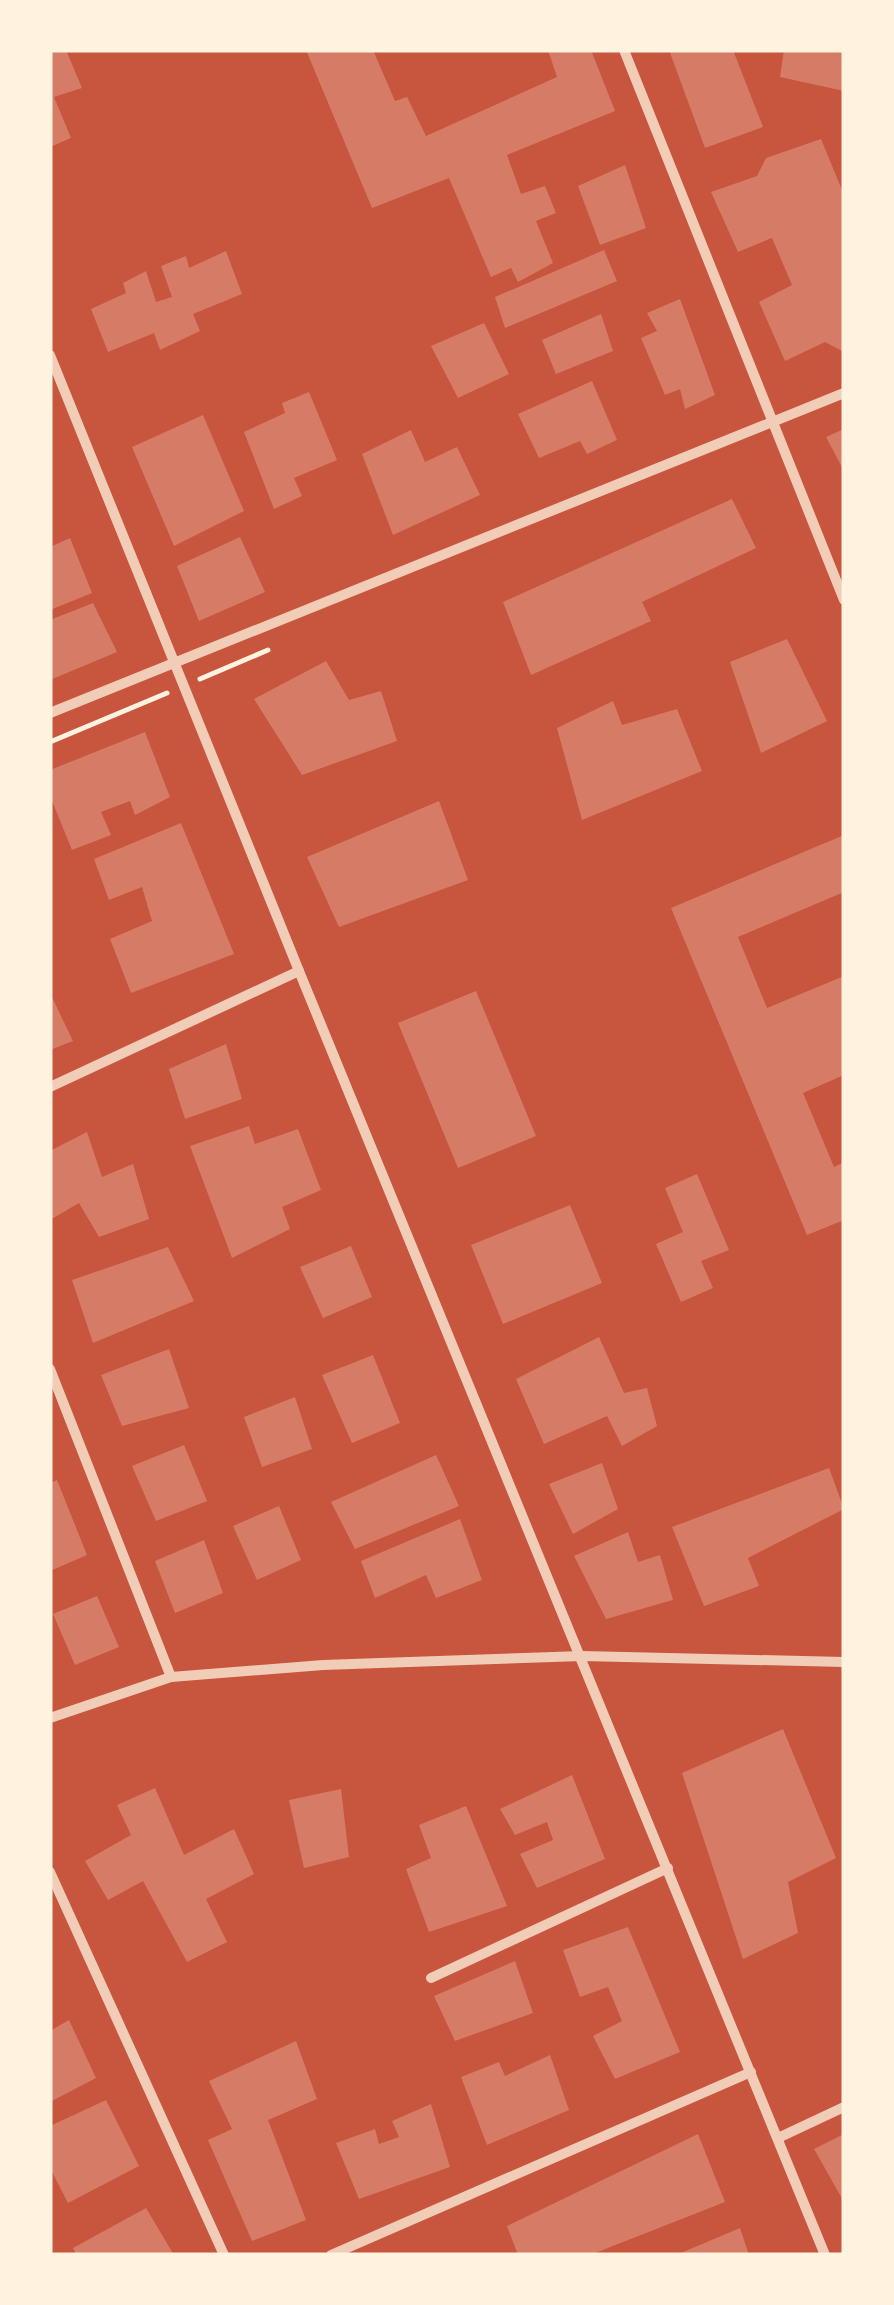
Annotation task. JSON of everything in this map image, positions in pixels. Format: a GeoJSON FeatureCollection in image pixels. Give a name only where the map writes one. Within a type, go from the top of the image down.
{"type":"FeatureCollection","features":[{"type":"Feature","properties":{"kind":"street"},"geometry":{"type":"LineString","coordinates":[[624,50],[844,600]]}},
{"type":"Feature","properties":{"kind":"street"},"geometry":{"type":"LineString","coordinates":[[50,355],[53,372],[826,2255]]}},
{"type":"Feature","properties":{"kind":"street"},"geometry":{"type":"LineString","coordinates":[[50,713],[773,424],[844,392]]}},
{"type":"Feature","properties":{"kind":"street"},"geometry":{"type":"LineString","coordinates":[[50,1088],[298,971]]}},
{"type":"Feature","properties":{"kind":"street"},"geometry":{"type":"LineString","coordinates":[[50,1370],[170,1677]]}},
{"type":"Feature","properties":{"kind":"street"},"geometry":{"type":"LineString","coordinates":[[50,1718],[170,1677],[323,1665],[582,1656],[844,1662]]}},
{"type":"Feature","properties":{"kind":"street"},"geometry":{"type":"LineString","coordinates":[[431,1978],[668,1868]]}},
{"type":"Feature","properties":{"kind":"street"},"geometry":{"type":"LineString","coordinates":[[50,1872],[224,2255]]}},
{"type":"Feature","properties":{"kind":"street"},"geometry":{"type":"LineString","coordinates":[[332,2255],[751,2072]]}},
{"type":"Feature","properties":{"kind":"street"},"geometry":{"type":"LineString","coordinates":[[778,2138],[844,2108]]}},
{"type":"Feature","properties":{"kind":"building"},"geometry":{"type":"Polygon","coordinates":[[[50,50],[66,50],[82,88],[54,97],[71,138],[50,147],[50,50]]]}},
{"type":"Feature","properties":{"kind":"building"},"geometry":{"type":"Polygon","coordinates":[[[306,50],[373,50],[395,101],[407,97],[426,136],[557,77],[548,50],[591,50],[615,111],[507,155],[521,194],[545,186],[556,213],[536,221],[553,263],[518,282],[511,268],[491,277],[449,178],[372,208],[306,50]]]}},
{"type":"Feature","properties":{"kind":"building"},"geometry":{"type":"Polygon","coordinates":[[[669,50],[733,50],[763,127],[705,148],[669,50]]]}},
{"type":"Feature","properties":{"kind":"building"},"geometry":{"type":"Polygon","coordinates":[[[784,50],[844,50],[844,91],[780,77],[784,50]]]}},
{"type":"Feature","properties":{"kind":"building"},"geometry":{"type":"Polygon","coordinates":[[[821,139],[844,195],[844,352],[825,342],[785,361],[759,302],[792,285],[772,238],[738,252],[711,192],[757,176],[766,158],[821,139]]]}},
{"type":"Feature","properties":{"kind":"building"},"geometry":{"type":"Polygon","coordinates":[[[625,165],[646,228],[600,245],[578,186],[625,165]]]}},
{"type":"Feature","properties":{"kind":"building"},"geometry":{"type":"Polygon","coordinates":[[[604,250],[617,281],[505,328],[495,297],[604,250]]]}},
{"type":"Feature","properties":{"kind":"building"},"geometry":{"type":"Polygon","coordinates":[[[226,251],[242,294],[193,314],[200,331],[160,350],[154,333],[108,352],[91,309],[126,293],[123,283],[146,271],[156,302],[172,297],[161,266],[186,256],[189,268],[226,251]]]}},
{"type":"Feature","properties":{"kind":"building"},"geometry":{"type":"Polygon","coordinates":[[[680,299],[715,395],[685,409],[680,389],[665,395],[641,338],[657,331],[647,313],[680,299]]]}},
{"type":"Feature","properties":{"kind":"building"},"geometry":{"type":"Polygon","coordinates":[[[601,314],[613,351],[556,374],[542,340],[601,314]]]}},
{"type":"Feature","properties":{"kind":"building"},"geometry":{"type":"Polygon","coordinates":[[[484,323],[509,374],[458,398],[431,346],[484,323]]]}},
{"type":"Feature","properties":{"kind":"building"},"geometry":{"type":"Polygon","coordinates":[[[592,381],[617,440],[587,454],[580,441],[539,458],[518,414],[592,381]]]}},
{"type":"Feature","properties":{"kind":"building"},"geometry":{"type":"Polygon","coordinates":[[[309,392],[337,460],[294,478],[302,496],[274,509],[244,432],[285,413],[282,403],[309,392]]]}},
{"type":"Feature","properties":{"kind":"building"},"geometry":{"type":"Polygon","coordinates":[[[203,415],[244,511],[174,546],[132,447],[203,415]]]}},
{"type":"Feature","properties":{"kind":"building"},"geometry":{"type":"Polygon","coordinates":[[[844,429],[844,471],[826,437],[844,429]]]}},
{"type":"Feature","properties":{"kind":"building"},"geometry":{"type":"Polygon","coordinates":[[[411,430],[425,462],[457,447],[480,495],[393,535],[362,454],[411,430]]]}},
{"type":"Feature","properties":{"kind":"building"},"geometry":{"type":"Polygon","coordinates":[[[732,499],[756,548],[642,602],[651,621],[531,675],[503,602],[732,499]]]}},
{"type":"Feature","properties":{"kind":"building"},"geometry":{"type":"Polygon","coordinates":[[[240,537],[265,592],[199,621],[177,566],[240,537]]]}},
{"type":"Feature","properties":{"kind":"building"},"geometry":{"type":"Polygon","coordinates":[[[70,538],[92,593],[50,610],[50,547],[70,538]]]}},
{"type":"Feature","properties":{"kind":"building"},"geometry":{"type":"Polygon","coordinates":[[[93,603],[117,652],[50,680],[50,620],[93,603]]]}},
{"type":"Feature","properties":{"kind":"building"},"geometry":{"type":"Polygon","coordinates":[[[787,639],[827,721],[761,753],[730,662],[787,639]]]}},
{"type":"Feature","properties":{"kind":"building"},"geometry":{"type":"Polygon","coordinates":[[[326,661],[349,700],[381,691],[397,741],[302,775],[254,699],[326,661]]]}},
{"type":"Feature","properties":{"kind":"building"},"geometry":{"type":"Polygon","coordinates":[[[613,701],[622,725],[677,709],[702,771],[582,820],[557,728],[613,701]]]}},
{"type":"Feature","properties":{"kind":"building"},"geometry":{"type":"Polygon","coordinates":[[[145,732],[170,797],[135,815],[130,801],[101,812],[111,835],[72,850],[50,796],[50,770],[145,732]]]}},
{"type":"Feature","properties":{"kind":"building"},"geometry":{"type":"Polygon","coordinates":[[[439,801],[468,880],[339,927],[307,857],[439,801]]]}},
{"type":"Feature","properties":{"kind":"building"},"geometry":{"type":"Polygon","coordinates":[[[181,823],[234,954],[131,993],[110,939],[152,921],[142,887],[109,900],[94,859],[181,823]]]}},
{"type":"Feature","properties":{"kind":"building"},"geometry":{"type":"Polygon","coordinates":[[[844,835],[844,892],[738,937],[767,1008],[844,976],[844,1075],[803,1093],[834,1167],[844,1162],[844,1220],[807,1235],[671,908],[844,835]]]}},
{"type":"Feature","properties":{"kind":"building"},"geometry":{"type":"Polygon","coordinates":[[[476,991],[536,1136],[458,1168],[398,1023],[476,991]]]}},
{"type":"Feature","properties":{"kind":"building"},"geometry":{"type":"Polygon","coordinates":[[[50,993],[73,1041],[50,1050],[50,993]]]}},
{"type":"Feature","properties":{"kind":"building"},"geometry":{"type":"Polygon","coordinates":[[[226,1044],[242,1099],[185,1119],[169,1069],[226,1044]]]}},
{"type":"Feature","properties":{"kind":"building"},"geometry":{"type":"Polygon","coordinates":[[[249,1126],[255,1144],[298,1129],[321,1190],[282,1207],[290,1229],[232,1258],[190,1146],[249,1126]]]}},
{"type":"Feature","properties":{"kind":"building"},"geometry":{"type":"Polygon","coordinates":[[[87,1132],[102,1177],[133,1164],[149,1219],[99,1237],[79,1203],[50,1220],[50,1151],[87,1132]]]}},
{"type":"Feature","properties":{"kind":"building"},"geometry":{"type":"Polygon","coordinates":[[[697,1174],[729,1250],[701,1261],[713,1288],[681,1302],[656,1244],[683,1232],[665,1188],[697,1174]]]}},
{"type":"Feature","properties":{"kind":"building"},"geometry":{"type":"Polygon","coordinates":[[[570,1205],[602,1283],[503,1324],[471,1245],[570,1205]]]}},
{"type":"Feature","properties":{"kind":"building"},"geometry":{"type":"Polygon","coordinates":[[[351,1246],[372,1297],[323,1318],[300,1267],[351,1246]]]}},
{"type":"Feature","properties":{"kind":"building"},"geometry":{"type":"Polygon","coordinates":[[[168,1247],[194,1301],[93,1343],[72,1280],[168,1247]]]}},
{"type":"Feature","properties":{"kind":"building"},"geometry":{"type":"Polygon","coordinates":[[[599,1337],[624,1393],[647,1388],[657,1426],[622,1446],[607,1416],[544,1444],[516,1379],[599,1337]]]}},
{"type":"Feature","properties":{"kind":"building"},"geometry":{"type":"Polygon","coordinates":[[[169,1349],[189,1408],[122,1426],[101,1375],[169,1349]]]}},
{"type":"Feature","properties":{"kind":"building"},"geometry":{"type":"Polygon","coordinates":[[[373,1355],[400,1423],[352,1443],[322,1375],[373,1355]]]}},
{"type":"Feature","properties":{"kind":"building"},"geometry":{"type":"Polygon","coordinates":[[[295,1397],[312,1449],[262,1467],[244,1417],[295,1397]]]}},
{"type":"Feature","properties":{"kind":"building"},"geometry":{"type":"Polygon","coordinates":[[[184,1445],[207,1501],[156,1521],[132,1466],[184,1445]]]}},
{"type":"Feature","properties":{"kind":"building"},"geometry":{"type":"Polygon","coordinates":[[[436,1455],[459,1506],[355,1549],[331,1502],[436,1455]]]}},
{"type":"Feature","properties":{"kind":"building"},"geometry":{"type":"Polygon","coordinates":[[[602,1463],[618,1509],[573,1534],[549,1484],[602,1463]]]}},
{"type":"Feature","properties":{"kind":"building"},"geometry":{"type":"Polygon","coordinates":[[[829,1468],[844,1509],[748,1558],[759,1586],[704,1606],[672,1527],[829,1468]]]}},
{"type":"Feature","properties":{"kind":"building"},"geometry":{"type":"Polygon","coordinates":[[[57,1480],[87,1555],[50,1571],[50,1483],[57,1480]]]}},
{"type":"Feature","properties":{"kind":"building"},"geometry":{"type":"Polygon","coordinates":[[[279,1506],[301,1560],[257,1580],[233,1526],[279,1506]]]}},
{"type":"Feature","properties":{"kind":"building"},"geometry":{"type":"Polygon","coordinates":[[[460,1519],[482,1580],[436,1598],[426,1575],[375,1598],[361,1561],[460,1519]]]}},
{"type":"Feature","properties":{"kind":"building"},"geometry":{"type":"Polygon","coordinates":[[[628,1532],[638,1562],[660,1555],[673,1600],[606,1619],[574,1556],[628,1532]]]}},
{"type":"Feature","properties":{"kind":"building"},"geometry":{"type":"Polygon","coordinates":[[[204,1540],[223,1593],[175,1613],[155,1561],[204,1540]]]}},
{"type":"Feature","properties":{"kind":"building"},"geometry":{"type":"Polygon","coordinates":[[[97,1596],[119,1647],[75,1665],[53,1614],[97,1596]]]}},
{"type":"Feature","properties":{"kind":"building"},"geometry":{"type":"Polygon","coordinates":[[[783,1729],[836,1858],[788,1882],[798,1933],[743,1959],[682,1773],[783,1729]]]}},
{"type":"Feature","properties":{"kind":"building"},"geometry":{"type":"Polygon","coordinates":[[[572,1775],[605,1859],[537,1888],[520,1854],[553,1840],[547,1822],[515,1835],[500,1809],[572,1775]]]}},
{"type":"Feature","properties":{"kind":"building"},"geometry":{"type":"Polygon","coordinates":[[[155,1788],[184,1855],[234,1829],[254,1874],[206,1899],[227,1942],[187,1962],[143,1881],[108,1900],[85,1861],[131,1835],[117,1805],[155,1788]]]}},
{"type":"Feature","properties":{"kind":"building"},"geometry":{"type":"Polygon","coordinates":[[[341,1789],[349,1857],[304,1868],[289,1800],[341,1789]]]}},
{"type":"Feature","properties":{"kind":"building"},"geometry":{"type":"Polygon","coordinates":[[[466,1806],[507,1906],[429,1932],[406,1869],[431,1858],[419,1825],[466,1806]]]}},
{"type":"Feature","properties":{"kind":"building"},"geometry":{"type":"Polygon","coordinates":[[[628,1927],[680,2052],[615,2079],[593,2036],[622,2021],[608,1987],[580,1997],[563,1950],[628,1927]]]}},
{"type":"Feature","properties":{"kind":"building"},"geometry":{"type":"Polygon","coordinates":[[[515,1961],[533,2013],[455,2041],[434,1996],[515,1961]]]}},
{"type":"Feature","properties":{"kind":"building"},"geometry":{"type":"Polygon","coordinates":[[[69,2020],[96,2078],[50,2102],[50,2031],[69,2020]]]}},
{"type":"Feature","properties":{"kind":"building"},"geometry":{"type":"Polygon","coordinates":[[[296,2041],[317,2099],[268,2120],[306,2220],[252,2241],[208,2140],[232,2129],[209,2081],[296,2041]]]}},
{"type":"Feature","properties":{"kind":"building"},"geometry":{"type":"Polygon","coordinates":[[[550,2055],[569,2110],[487,2145],[461,2077],[499,2062],[505,2076],[550,2055]]]}},
{"type":"Feature","properties":{"kind":"building"},"geometry":{"type":"Polygon","coordinates":[[[106,2100],[139,2166],[68,2203],[50,2168],[50,2126],[106,2100]]]}},
{"type":"Feature","properties":{"kind":"building"},"geometry":{"type":"Polygon","coordinates":[[[431,2104],[450,2167],[359,2199],[336,2143],[375,2129],[379,2144],[399,2137],[392,2121],[431,2104]]]}},
{"type":"Feature","properties":{"kind":"building"},"geometry":{"type":"Polygon","coordinates":[[[698,2134],[725,2202],[590,2255],[518,2255],[507,2226],[698,2134]]]}},
{"type":"Feature","properties":{"kind":"building"},"geometry":{"type":"Polygon","coordinates":[[[844,2134],[844,2202],[814,2149],[844,2134]]]}},
{"type":"Feature","properties":{"kind":"building"},"geometry":{"type":"Polygon","coordinates":[[[146,2208],[174,2255],[76,2255],[73,2248],[146,2208]]]}},
{"type":"Feature","properties":{"kind":"building"},"geometry":{"type":"Polygon","coordinates":[[[740,2228],[749,2255],[676,2255],[740,2228]]]}}]}
